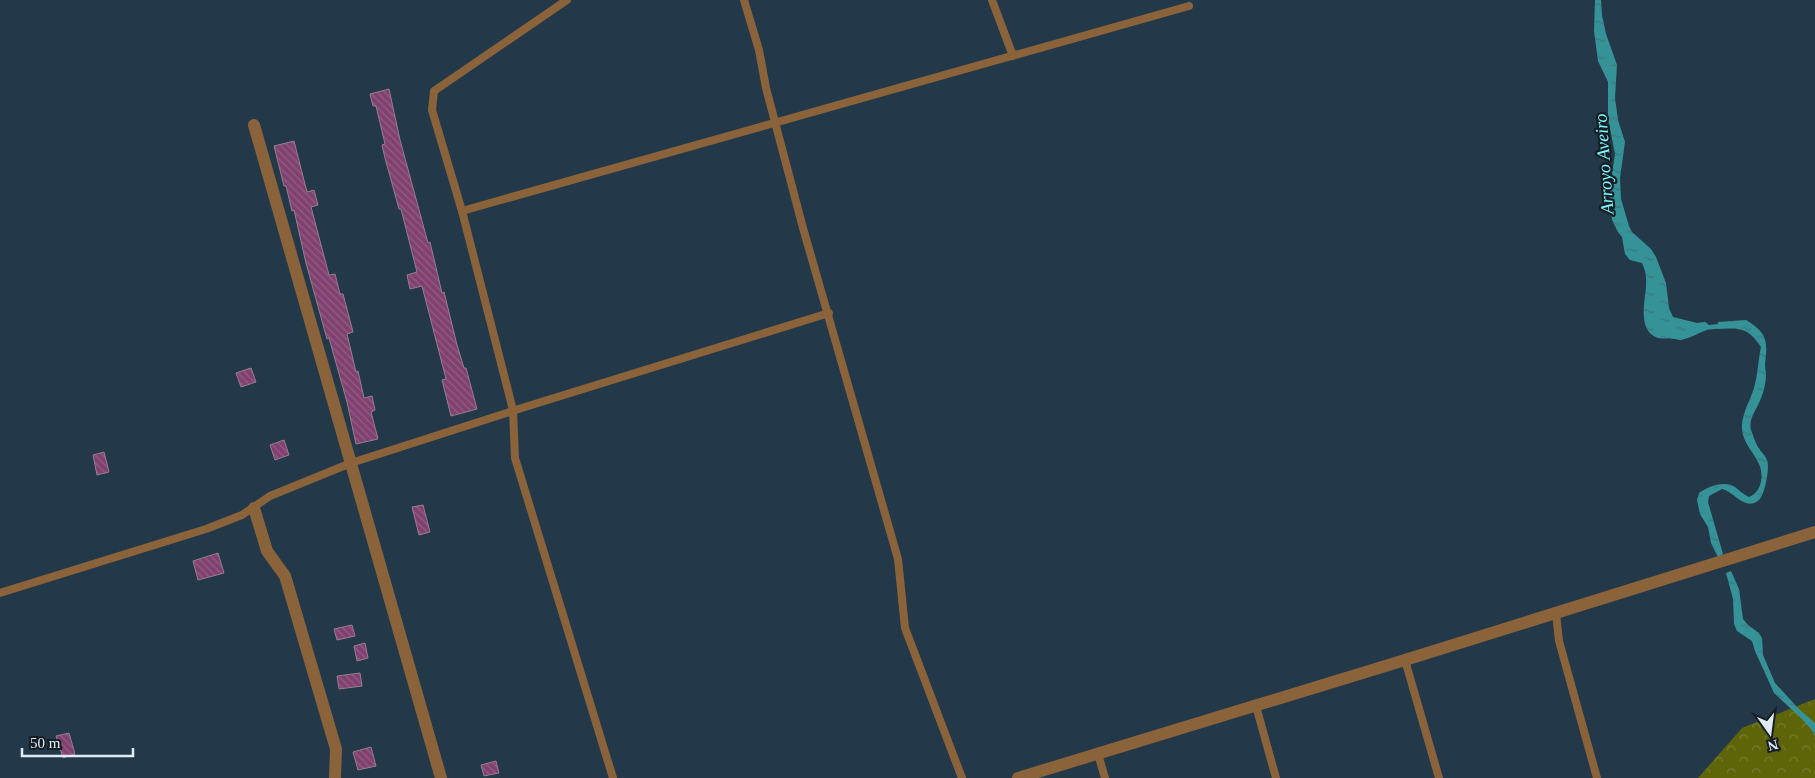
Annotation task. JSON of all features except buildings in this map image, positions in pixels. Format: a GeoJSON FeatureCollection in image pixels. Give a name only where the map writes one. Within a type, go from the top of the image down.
{"type":"FeatureCollection","features":[{"type":"Feature","properties":{"kind":"street"},"geometry":{"type":"LineString","coordinates":[[254,125],[441,778]]}},
{"type":"Feature","properties":{"kind":"street"},"geometry":{"type":"LineString","coordinates":[[254,508],[267,551],[285,576],[288,586],[336,749],[335,778]]}},
{"type":"Feature","properties":{"kind":"street"},"geometry":{"type":"LineString","coordinates":[[1018,778],[1815,532]]}},
{"type":"Feature","properties":{"kind":"lane"},"geometry":{"type":"LineString","coordinates":[[567,0],[434,90],[432,110],[462,211],[514,410],[515,458],[613,778]]}},
{"type":"Feature","properties":{"kind":"lane"},"geometry":{"type":"LineString","coordinates":[[744,0],[759,50],[766,88],[803,228],[898,559],[905,628],[962,778]]}},
{"type":"Feature","properties":{"kind":"lane"},"geometry":{"type":"LineString","coordinates":[[992,0],[1013,56]]}},
{"type":"Feature","properties":{"kind":"lane"},"geometry":{"type":"LineString","coordinates":[[462,211],[1189,6]]}},
{"type":"Feature","properties":{"kind":"lane"},"geometry":{"type":"LineString","coordinates":[[0,593],[242,516],[270,496],[351,463],[514,410],[828,313]]}},
{"type":"Feature","properties":{"kind":"lane"},"geometry":{"type":"LineString","coordinates":[[1556,613],[1558,641],[1597,778]]}},
{"type":"Feature","properties":{"kind":"lane"},"geometry":{"type":"LineString","coordinates":[[1405,660],[1439,778]]}},
{"type":"Feature","properties":{"kind":"lane"},"geometry":{"type":"LineString","coordinates":[[1256,706],[1276,778]]}},
{"type":"Feature","properties":{"kind":"lane"},"geometry":{"type":"LineString","coordinates":[[1098,754],[1105,778]]}},
{"type":"Feature","properties":{"kind":"green space"},"geometry":{"type":"Polygon","coordinates":[[[1815,699],[1815,778],[1698,778],[1742,728],[1815,699]]]}},
{"type":"Feature","properties":{"kind":"water"},"geometry":{"type":"Polygon","coordinates":[[[1595,0],[1601,0],[1606,34],[1617,65],[1615,98],[1618,120],[1625,142],[1620,178],[1621,199],[1629,226],[1632,232],[1651,249],[1656,257],[1666,283],[1669,308],[1673,317],[1708,324],[1707,330],[1685,339],[1658,338],[1646,328],[1644,320],[1645,270],[1642,263],[1630,260],[1625,254],[1622,237],[1612,220],[1609,194],[1615,154],[1608,118],[1608,82],[1598,61],[1594,31],[1595,0]]]}},
{"type":"Feature","properties":{"kind":"water"},"geometry":{"type":"Polygon","coordinates":[[[1746,320],[1762,333],[1766,343],[1765,384],[1750,426],[1757,445],[1767,460],[1767,474],[1761,497],[1754,503],[1745,503],[1722,489],[1709,496],[1708,502],[1723,554],[1718,557],[1711,543],[1708,527],[1700,514],[1697,500],[1699,493],[1712,486],[1726,484],[1735,487],[1749,497],[1757,491],[1761,483],[1761,468],[1746,443],[1742,424],[1755,383],[1761,347],[1747,332],[1737,329],[1717,329],[1718,322],[1746,320]]]}},
{"type":"Feature","properties":{"kind":"water"},"geometry":{"type":"Polygon","coordinates":[[[1731,571],[1739,589],[1743,619],[1762,638],[1763,655],[1775,683],[1815,723],[1815,736],[1802,719],[1774,693],[1752,641],[1737,631],[1734,624],[1733,599],[1726,573],[1731,571]]]}},
{"type":"Feature","properties":{"kind":"waterway","name":"Arroyo Aveiro"},"geometry":{"type":"LineString","coordinates":[[1702,328],[1721,326]]}}]}
